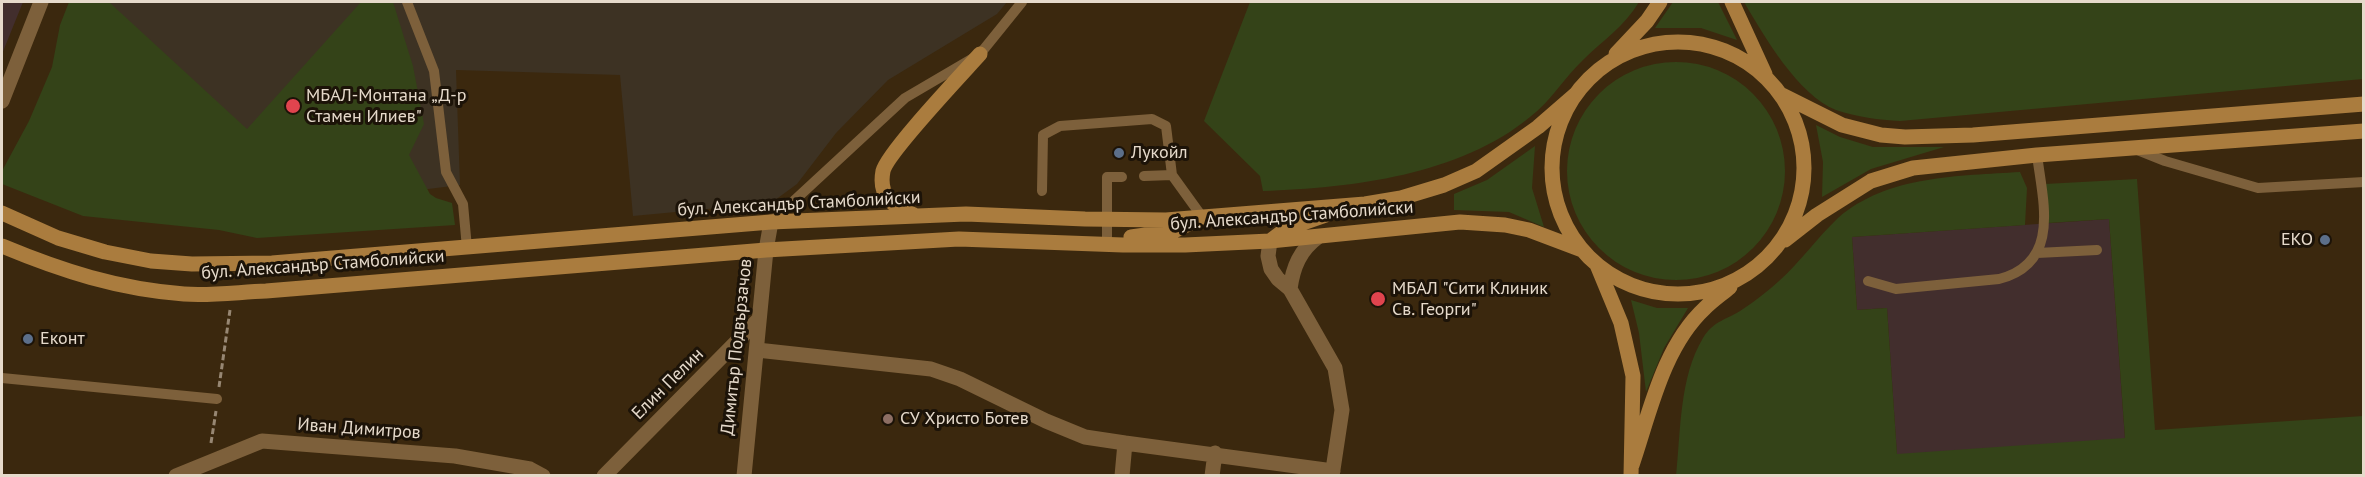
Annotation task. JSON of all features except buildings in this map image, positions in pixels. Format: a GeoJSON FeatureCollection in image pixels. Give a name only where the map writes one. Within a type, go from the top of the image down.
{"type":"FeatureCollection","features":[{"type":"Feature","properties":{"kind":"main road"},"geometry":{"type":"LineString","coordinates":[[1610,62],[1647,21],[1660,2]]}},
{"type":"Feature","properties":{"kind":"main road"},"geometry":{"type":"LineString","coordinates":[[1732,2],[1768,79]]}},
{"type":"Feature","properties":{"kind":"main road"},"geometry":{"type":"LineString","coordinates":[[1746,275],[1717,288],[1686,294],[1654,292],[1624,282],[1597,265],[1582,250],[1572,237],[1558,206],[1552,173],[1555,139],[1567,108],[1591,76],[1610,62],[1641,47],[1658,43],[1692,42],[1717,48],[1741,58],[1768,79],[1796,120],[1804,156],[1804,178],[1799,207],[1778,246]]}},
{"type":"Feature","properties":{"kind":"main road"},"geometry":{"type":"LineString","coordinates":[[916,216],[892,204],[884,189],[884,169],[896,150],[980,54]]}},
{"type":"Feature","properties":{"kind":"main road","name":"бул. Александър Стамболийски"},"geometry":{"type":"LineString","coordinates":[[2,213],[58,238],[105,252],[151,261],[192,264],[272,263],[771,222],[966,214],[1107,220],[1203,218],[1365,204],[1401,198],[1444,185],[1476,171],[1530,134],[1576,94]]}},
{"type":"Feature","properties":{"kind":"main road"},"geometry":{"type":"LineString","coordinates":[[1781,95],[1842,125],[1881,135],[1905,137],[1973,135],[2364,104]]}},
{"type":"Feature","properties":{"kind":"main road"},"geometry":{"type":"LineString","coordinates":[[1632,470],[1668,363],[1688,328],[1704,308],[1817,216],[1871,181],[1935,164],[2364,131]]}},
{"type":"Feature","properties":{"kind":"main road"},"geometry":{"type":"LineString","coordinates":[[1270,241],[1296,224],[1365,204]]}},
{"type":"Feature","properties":{"kind":"main road"},"geometry":{"type":"LineString","coordinates":[[1107,241],[1174,231],[1203,218]]}},
{"type":"Feature","properties":{"kind":"main road","name":"бул. Александър Стамболийски"},"geometry":{"type":"LineString","coordinates":[[2,246],[53,268],[102,281],[186,294],[766,250],[959,239],[1107,241],[1185,245],[1318,237],[1460,222],[1505,225],[1529,230],[1582,250]]}},
{"type":"Feature","properties":{"kind":"main road"},"geometry":{"type":"LineString","coordinates":[[1597,265],[1620,323],[1633,376],[1632,470]]}},
{"type":"Feature","properties":{"kind":"street"},"geometry":{"type":"LineString","coordinates":[[2,101],[41,2]]}},
{"type":"Feature","properties":{"kind":"street","name":"Димитър Подвързачов"},"geometry":{"type":"LineString","coordinates":[[744,476],[766,250],[771,222]]}},
{"type":"Feature","properties":{"kind":"street"},"geometry":{"type":"LineString","coordinates":[[1290,289],[1292,275],[1300,255],[1306,246],[1318,237]]}},
{"type":"Feature","properties":{"kind":"street"},"geometry":{"type":"LineString","coordinates":[[757,350],[931,369],[960,379],[1046,421],[1085,437],[1215,453],[1332,473],[1342,410],[1335,368],[1290,289],[1278,279],[1271,269],[1268,256],[1270,241]]}},
{"type":"Feature","properties":{"kind":"street","name":"Елин Пелин"},"geometry":{"type":"LineString","coordinates":[[604,476],[759,319]]}},
{"type":"Feature","properties":{"kind":"street","name":"Иван Димитров"},"geometry":{"type":"LineString","coordinates":[[176,476],[192,473],[208,463],[262,441],[455,456],[530,469],[543,476]]}},
{"type":"Feature","properties":{"kind":"street"},"geometry":{"type":"LineString","coordinates":[[1122,476],[1125,443]]}},
{"type":"Feature","properties":{"kind":"street"},"geometry":{"type":"LineString","coordinates":[[1212,476],[1215,453]]}},
{"type":"Feature","properties":{"kind":"lane"},"geometry":{"type":"LineString","coordinates":[[407,2],[434,71],[446,172],[463,204],[467,248]]}},
{"type":"Feature","properties":{"kind":"lane"},"geometry":{"type":"LineString","coordinates":[[771,222],[905,98],[980,54],[1022,2]]}},
{"type":"Feature","properties":{"kind":"lane"},"geometry":{"type":"LineString","coordinates":[[1042,191],[1043,135],[1060,126],[1152,119],[1167,126],[1172,175],[1203,218]]}},
{"type":"Feature","properties":{"kind":"lane"},"geometry":{"type":"LineString","coordinates":[[2132,148],[2165,161],[2258,188],[2364,182]]}},
{"type":"Feature","properties":{"kind":"lane"},"geometry":{"type":"LineString","coordinates":[[1868,281],[1896,289],[1999,279],[2015,275],[2029,263],[2041,244],[2044,226],[2037,155]]}},
{"type":"Feature","properties":{"kind":"lane"},"geometry":{"type":"LineString","coordinates":[[1144,176],[1172,175]]}},
{"type":"Feature","properties":{"kind":"lane"},"geometry":{"type":"LineString","coordinates":[[1107,241],[1107,177],[1122,177]]}},
{"type":"Feature","properties":{"kind":"lane"},"geometry":{"type":"LineString","coordinates":[[2037,253],[2097,250]]}},
{"type":"Feature","properties":{"kind":"lane"},"geometry":{"type":"LineString","coordinates":[[2,378],[217,399]]}},
{"type":"Feature","properties":{"kind":"path"},"geometry":{"type":"LineString","coordinates":[[208,463],[232,292]]}},
{"type":"Feature","properties":{"kind":"shaded area"},"geometry":{"type":"Polygon","coordinates":[[[2,2],[23,2],[2,54],[2,2]]]}},
{"type":"Feature","properties":{"kind":"shaded area","name":"МБАЛ-Монтана „Д-р Стамен Илиев\""},"geometry":{"type":"Polygon","coordinates":[[[72,2],[1007,2],[997,14],[888,80],[836,133],[797,184],[771,203],[633,216],[620,75],[456,70],[460,185],[341,200],[72,2]]]}},
{"type":"Feature","properties":{"kind":"shaded area"},"geometry":{"type":"Polygon","coordinates":[[[2109,219],[2125,439],[1897,455],[1887,308],[1857,310],[1852,237],[2109,219]]]}},
{"type":"Feature","properties":{"kind":"green space"},"geometry":{"type":"Polygon","coordinates":[[[69,2],[109,2],[247,129],[361,2],[393,2],[413,66],[424,124],[409,155],[430,194],[452,203],[455,225],[257,238],[219,230],[83,216],[2,184],[2,171],[29,121],[52,67],[60,25],[69,2]]]}},
{"type":"Feature","properties":{"kind":"green space"},"geometry":{"type":"Polygon","coordinates":[[[1250,2],[1639,2],[1620,26],[1576,67],[1538,111],[1502,137],[1471,153],[1404,175],[1368,182],[1263,191],[1260,176],[1204,121],[1250,2]]]}},
{"type":"Feature","properties":{"kind":"green space"},"geometry":{"type":"Polygon","coordinates":[[[1673,2],[1718,2],[1737,40],[1701,28],[1655,28],[1673,2]]]}},
{"type":"Feature","properties":{"kind":"green space"},"geometry":{"type":"Polygon","coordinates":[[[1744,2],[2363,2],[2363,79],[1900,121],[1876,119],[1836,110],[1808,92],[1783,63],[1744,2]]]}},
{"type":"Feature","properties":{"kind":"green space"},"geometry":{"type":"Polygon","coordinates":[[[1665,62],[1687,62],[1718,70],[1737,80],[1753,94],[1767,110],[1777,129],[1785,160],[1781,203],[1777,213],[1767,232],[1753,248],[1737,262],[1708,276],[1687,280],[1665,280],[1644,276],[1615,262],[1585,232],[1571,203],[1567,182],[1567,160],[1571,139],[1585,110],[1615,80],[1644,66],[1665,62]]]}},
{"type":"Feature","properties":{"kind":"green space"},"geometry":{"type":"Polygon","coordinates":[[[1816,125],[1840,137],[1873,147],[1944,147],[1871,169],[1822,197],[1823,162],[1816,125]]]}},
{"type":"Feature","properties":{"kind":"green space"},"geometry":{"type":"Polygon","coordinates":[[[1535,146],[1532,188],[1544,227],[1509,212],[1454,210],[1454,194],[1487,180],[1535,146]]]}},
{"type":"Feature","properties":{"kind":"green space"},"geometry":{"type":"Polygon","coordinates":[[[2020,172],[2027,188],[2025,225],[1852,237],[1857,310],[1887,308],[1897,454],[2125,438],[2109,219],[2048,223],[2045,184],[2137,179],[2155,430],[2363,416],[2363,475],[1676,476],[1682,405],[1689,370],[1703,338],[1712,327],[1743,309],[1779,281],[1838,218],[1857,204],[1879,193],[1925,180],[2020,172]]]}},
{"type":"Feature","properties":{"kind":"green space"},"geometry":{"type":"Polygon","coordinates":[[[1631,300],[1657,308],[1688,308],[1664,348],[1646,392],[1639,333],[1631,300]]]}},
{"type":"Feature","properties":{"kind":"place","name":"МБАЛ-Монтана „Д-р Стамен Илиев\""},"geometry":{"type":"Point","coordinates":[293,106]}},
{"type":"Feature","properties":{"kind":"place","name":"Лукойл"},"geometry":{"type":"Point","coordinates":[1119,153]}},
{"type":"Feature","properties":{"kind":"place","name":"EKO"},"geometry":{"type":"Point","coordinates":[2325,240]}},
{"type":"Feature","properties":{"kind":"place","name":"МБАЛ \"Сити Клиник Св. Георги\""},"geometry":{"type":"Point","coordinates":[1378,299]}},
{"type":"Feature","properties":{"kind":"place","name":"Еконт"},"geometry":{"type":"Point","coordinates":[28,339]}},
{"type":"Feature","properties":{"kind":"place","name":"СУ Христо Ботев"},"geometry":{"type":"Point","coordinates":[888,419]}}]}
